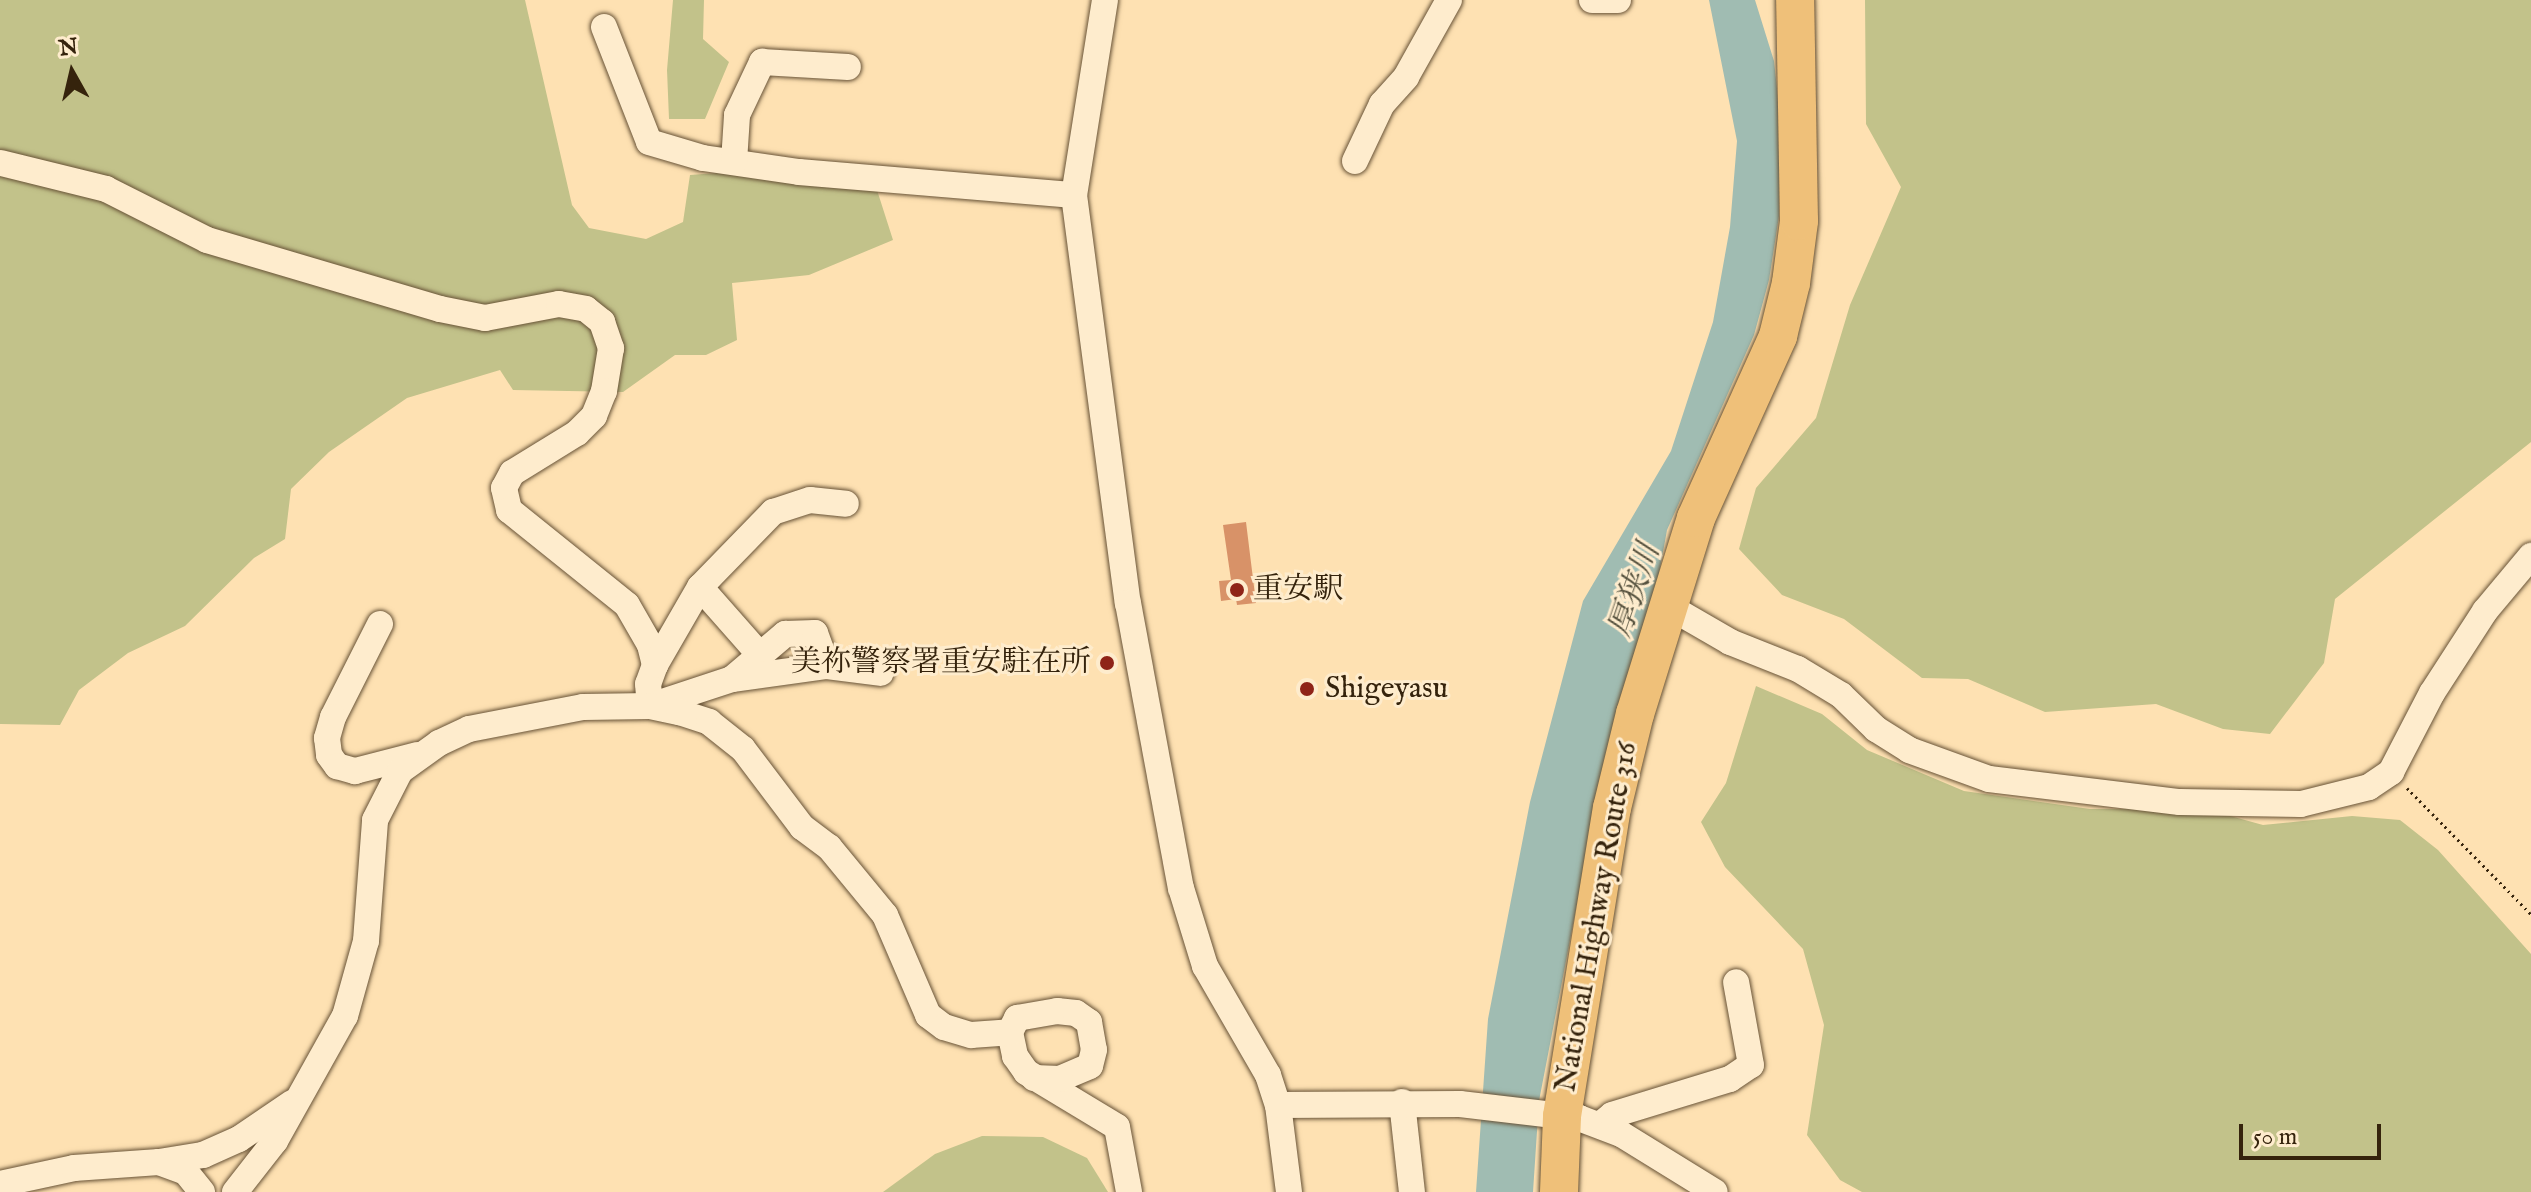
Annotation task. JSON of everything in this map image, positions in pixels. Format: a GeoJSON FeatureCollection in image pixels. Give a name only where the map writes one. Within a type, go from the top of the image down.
{"type":"FeatureCollection","features":[{"type":"Feature","properties":{"kind":"highway","name":"National Highway Route 316"},"geometry":{"type":"LineString","coordinates":[[1559,1192],[1556,1115],[1612,808],[1668,606],[1696,518],[1778,336],[1791,283],[1799,221],[1795,0]]}},
{"type":"Feature","properties":{"kind":"street"},"geometry":{"type":"LineString","coordinates":[[1105,0],[1074,195],[1110,481],[1169,841],[1205,966],[1268,1075],[1278,1105],[1289,1192]]}},
{"type":"Feature","properties":{"kind":"street"},"geometry":{"type":"LineString","coordinates":[[1355,161],[1382,104],[1406,77],[1449,0]]}},
{"type":"Feature","properties":{"kind":"street"},"geometry":{"type":"LineString","coordinates":[[1592,0],[1618,0]]}},
{"type":"Feature","properties":{"kind":"street"},"geometry":{"type":"LineString","coordinates":[[604,27],[649,142],[734,162],[1074,195]]}},
{"type":"Feature","properties":{"kind":"street"},"geometry":{"type":"LineString","coordinates":[[734,162],[737,115],[762,62],[848,67]]}},
{"type":"Feature","properties":{"kind":"street"},"geometry":{"type":"LineString","coordinates":[[1,163],[106,189],[207,240],[440,309],[485,318],[559,304],[586,309],[602,322],[611,348],[594,416],[577,433],[512,473],[504,488],[518,523],[598,577],[627,605],[650,645],[651,685]]}},
{"type":"Feature","properties":{"kind":"street"},"geometry":{"type":"LineString","coordinates":[[235,1192],[275,1141],[345,1016],[366,941],[375,820],[400,771],[421,754],[469,729],[623,704],[651,685],[700,587],[773,512],[810,500],[846,504]]}},
{"type":"Feature","properties":{"kind":"street"},"geometry":{"type":"LineString","coordinates":[[1668,606],[1730,642],[1798,669],[1841,695],[1876,729],[1909,750],[1989,779],[2180,802],[2301,804],[2369,787],[2391,772],[2432,693],[2485,611],[2531,556]]}},
{"type":"Feature","properties":{"kind":"street"},"geometry":{"type":"LineString","coordinates":[[700,587],[759,654]]}},
{"type":"Feature","properties":{"kind":"street"},"geometry":{"type":"LineString","coordinates":[[380,624],[333,717],[327,738],[329,755],[337,766],[355,771],[421,754]]}},
{"type":"Feature","properties":{"kind":"street"},"geometry":{"type":"LineString","coordinates":[[732,679],[785,634],[802,630],[815,633],[827,666]]}},
{"type":"Feature","properties":{"kind":"street"},"geometry":{"type":"LineString","coordinates":[[651,685],[732,679],[827,666],[881,673]]}},
{"type":"Feature","properties":{"kind":"street"},"geometry":{"type":"LineString","coordinates":[[651,685],[709,722],[761,767],[802,827],[829,847],[885,915],[928,1015],[944,1027],[971,1035],[1010,1032]]}},
{"type":"Feature","properties":{"kind":"street"},"geometry":{"type":"LineString","coordinates":[[1601,1124],[1612,1115],[1730,1079],[1751,1065],[1736,982]]}},
{"type":"Feature","properties":{"kind":"street"},"geometry":{"type":"LineString","coordinates":[[1034,1078],[1060,1079],[1090,1066],[1094,1050],[1089,1022],[1076,1013],[1057,1011],[1017,1018],[1010,1032],[1015,1056],[1034,1078],[1117,1127],[1129,1192]]}},
{"type":"Feature","properties":{"kind":"street"},"geometry":{"type":"LineString","coordinates":[[0,1184],[74,1168],[159,1162],[203,1155],[239,1139],[303,1092]]}},
{"type":"Feature","properties":{"kind":"street"},"geometry":{"type":"LineString","coordinates":[[1402,1102],[1412,1192]]}},
{"type":"Feature","properties":{"kind":"street"},"geometry":{"type":"LineString","coordinates":[[1278,1105],[1460,1104],[1556,1115],[1601,1124],[1715,1192]]}},
{"type":"Feature","properties":{"kind":"street"},"geometry":{"type":"LineString","coordinates":[[159,1162],[186,1172],[202,1192]]}},
{"type":"Feature","properties":{"kind":"path"},"geometry":{"type":"LineString","coordinates":[[2391,772],[2531,914]]}},
{"type":"Feature","properties":{"kind":"green space"},"geometry":{"type":"Polygon","coordinates":[[[0,0],[525,0],[572,205],[589,228],[646,239],[683,222],[690,175],[743,171],[877,190],[893,240],[809,275],[732,283],[737,340],[706,355],[675,355],[623,392],[513,390],[500,370],[407,398],[329,452],[291,489],[285,539],[254,558],[185,626],[128,653],[79,690],[60,725],[0,724],[0,0]]]}},
{"type":"Feature","properties":{"kind":"green space"},"geometry":{"type":"Polygon","coordinates":[[[673,0],[704,0],[703,39],[729,62],[705,119],[669,119],[667,70],[673,0]]]}},
{"type":"Feature","properties":{"kind":"green space"},"geometry":{"type":"Polygon","coordinates":[[[1865,0],[2531,0],[2531,442],[2335,599],[2324,663],[2270,734],[2223,729],[2156,704],[2045,712],[1968,679],[1922,678],[1844,619],[1782,595],[1739,549],[1756,488],[1816,418],[1850,305],[1901,187],[1866,124],[1865,0]]]}},
{"type":"Feature","properties":{"kind":"green space"},"geometry":{"type":"Polygon","coordinates":[[[1756,686],[1822,714],[1867,750],[1964,791],[2090,809],[2205,809],[2263,825],[2352,816],[2400,820],[2438,850],[2531,954],[2531,1192],[1862,1192],[1840,1180],[1807,1135],[1824,1025],[1803,949],[1725,867],[1701,822],[1726,783],[1756,686]]]}},
{"type":"Feature","properties":{"kind":"green space"},"geometry":{"type":"Polygon","coordinates":[[[982,1136],[1043,1137],[1087,1158],[1108,1192],[883,1192],[935,1154],[982,1136]]]}},
{"type":"Feature","properties":{"kind":"water","name":"厚狭川"},"geometry":{"type":"Polygon","coordinates":[[[1709,0],[1755,0],[1774,61],[1781,126],[1779,216],[1769,280],[1754,335],[1667,530],[1655,596],[1603,769],[1539,1101],[1533,1192],[1476,1192],[1488,1019],[1530,802],[1583,601],[1671,451],[1713,322],[1730,227],[1737,141],[1709,0]]]}},
{"type":"Feature","properties":{"kind":"building"},"geometry":{"type":"Polygon","coordinates":[[[1246,522],[1256,603],[1237,605],[1236,599],[1221,601],[1219,581],[1231,580],[1223,525],[1246,522]]]}},
{"type":"Feature","properties":{"kind":"place","name":"重安駅"},"geometry":{"type":"Point","coordinates":[1237,590]}},
{"type":"Feature","properties":{"kind":"place","name":"美祢警察署重安駐在所"},"geometry":{"type":"Point","coordinates":[1107,663]}},
{"type":"Feature","properties":{"kind":"place","name":"Shigeyasu"},"geometry":{"type":"Point","coordinates":[1307,689]}}]}
